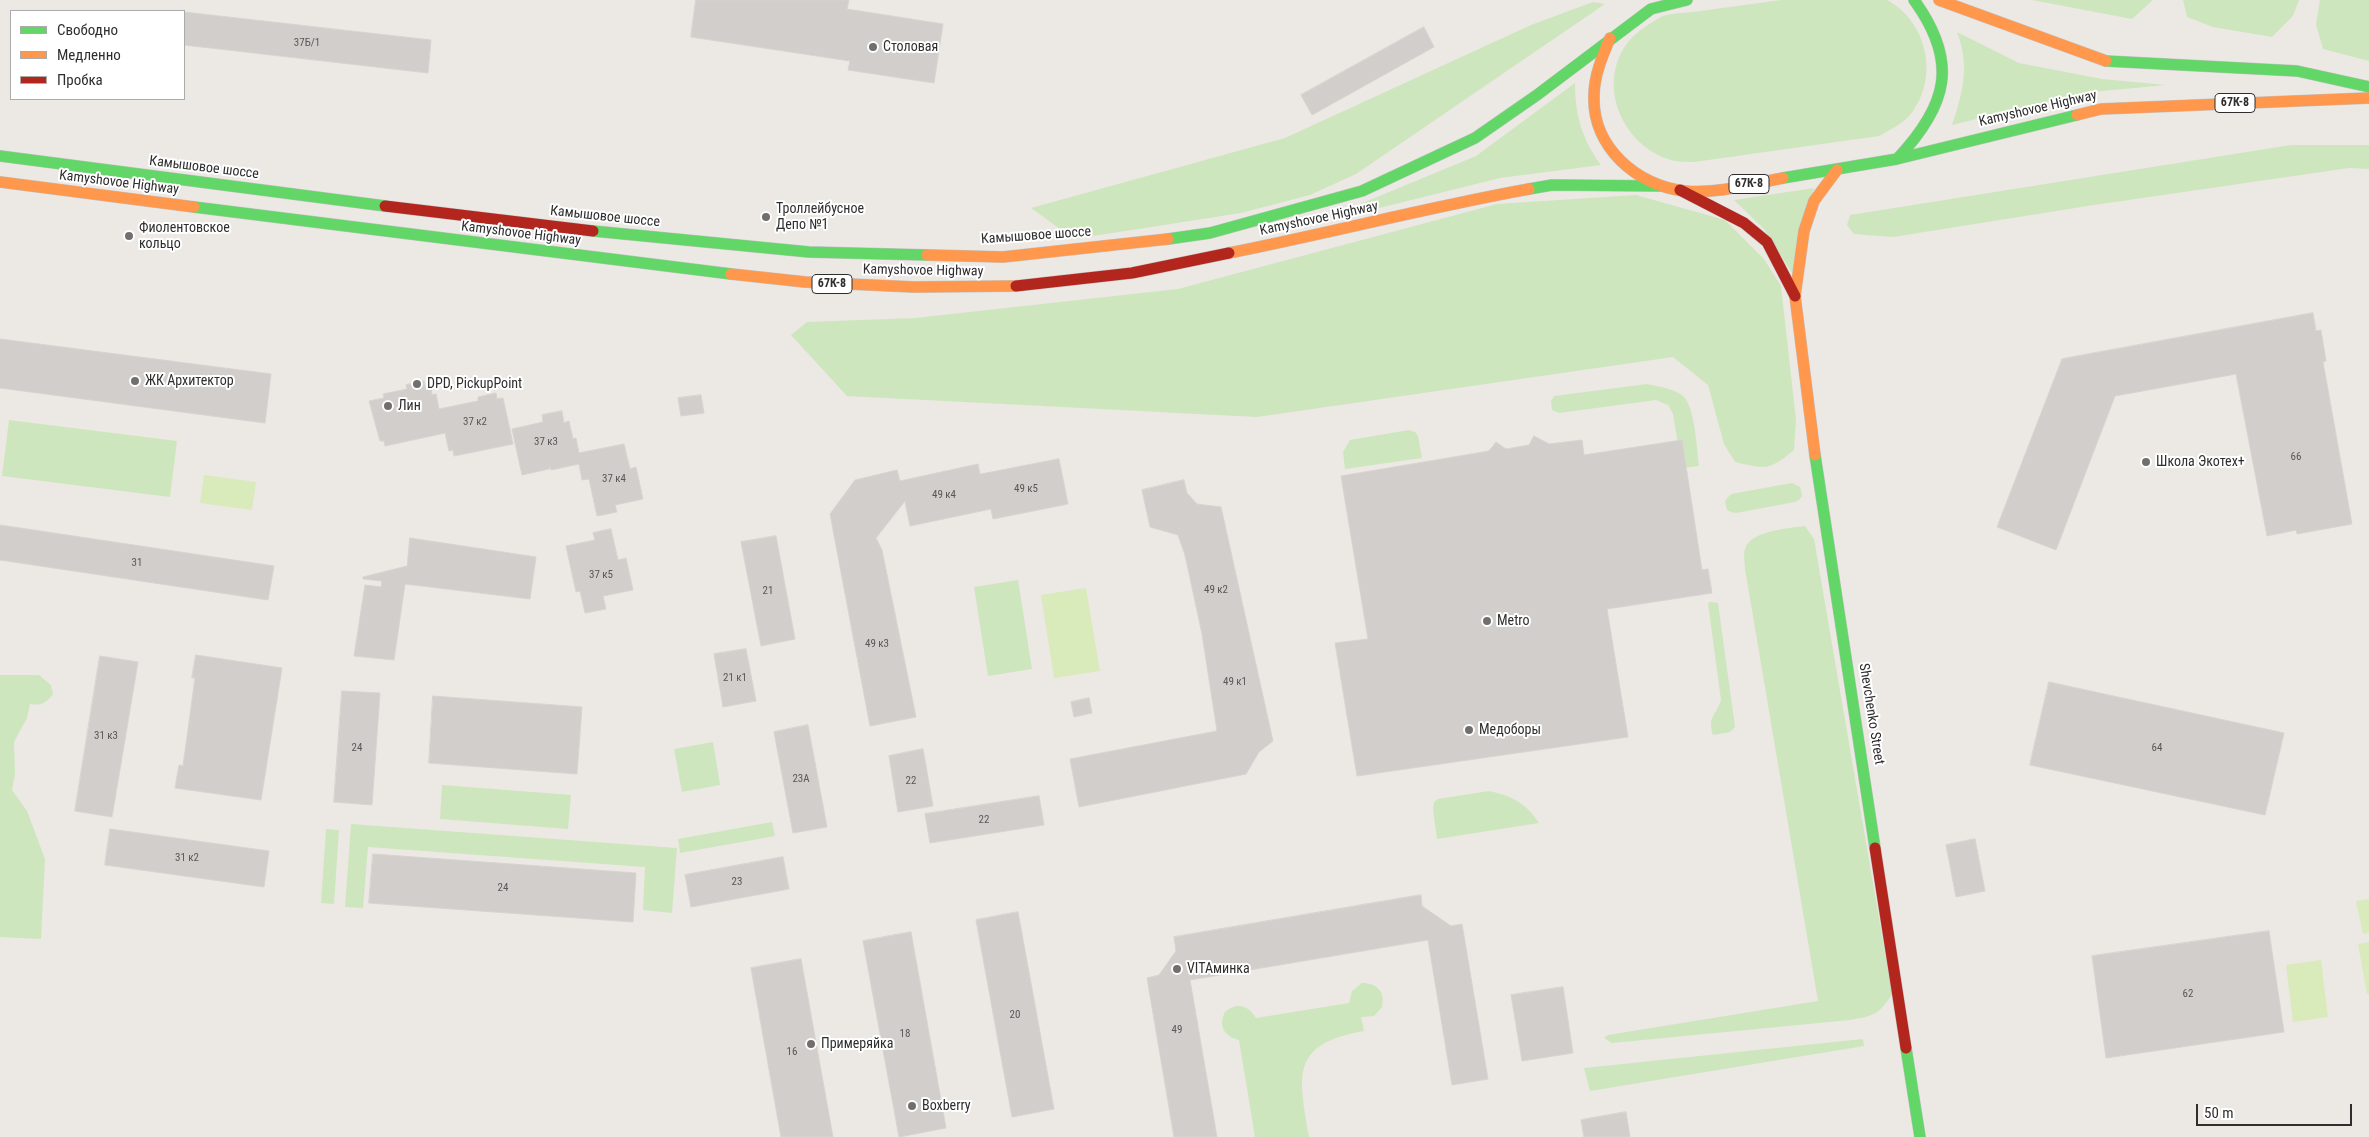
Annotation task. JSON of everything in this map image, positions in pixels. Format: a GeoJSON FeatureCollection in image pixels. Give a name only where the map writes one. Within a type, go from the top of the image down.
{"type":"FeatureCollection","features":[{"type":"Feature","properties":{"kind":"main road","name":"Kamyshovoe Highway"},"geometry":{"type":"LineString","coordinates":[[1210,233],[1362,191],[1475,138],[1537,95],[1650,9],[1687,0]]}},
{"type":"Feature","properties":{"kind":"main road"},"geometry":{"type":"LineString","coordinates":[[1897,159],[1915,142],[1929,121],[1944,71],[1941,45],[1932,23],[1914,0]]}},
{"type":"Feature","properties":{"kind":"main road"},"geometry":{"type":"LineString","coordinates":[[1940,0],[2101,61],[2296,71],[2369,87]]}},
{"type":"Feature","properties":{"kind":"main road","name":"Kamyshovoe Highway"},"geometry":{"type":"LineString","coordinates":[[1610,38],[1599,65],[1594,86],[1594,109],[1601,134],[1615,159],[1636,174],[1661,186]]}},
{"type":"Feature","properties":{"kind":"main road","name":"Kamyshovoe Highway"},"geometry":{"type":"LineString","coordinates":[[0,182],[593,258],[805,282],[914,287],[1002,288],[1132,273],[1335,232],[1461,201],[1552,185],[1661,186],[1680,190],[1709,191],[1897,159],[2101,109],[2369,98]]}},
{"type":"Feature","properties":{"kind":"main road","name":"Камышовое шоссе"},"geometry":{"type":"LineString","coordinates":[[0,156],[516,223],[809,252],[1003,257],[1210,233]]}},
{"type":"Feature","properties":{"kind":"main road","name":"Shevchenko Street"},"geometry":{"type":"LineString","coordinates":[[1836,170],[1814,201],[1804,231],[1795,296],[1817,468],[1920,1137]]}},
{"type":"Feature","properties":{"kind":"main road","name":"Shevchenko Street"},"geometry":{"type":"LineString","coordinates":[[1680,190],[1744,223],[1767,242],[1795,296]]}},
{"type":"Feature","properties":{"kind":"green space"},"geometry":{"type":"Polygon","coordinates":[[[1781,0],[1887,0],[1900,9],[1911,21],[1919,35],[1926,65],[1925,81],[1921,96],[1910,115],[1898,125],[1879,136],[1694,162],[1671,160],[1654,153],[1639,141],[1627,127],[1619,111],[1614,93],[1614,75],[1619,58],[1629,41],[1640,30],[1666,15],[1781,0]]]}},
{"type":"Feature","properties":{"kind":"green space"},"geometry":{"type":"Polygon","coordinates":[[[2032,0],[2153,0],[2132,19],[2032,0]]]}},
{"type":"Feature","properties":{"kind":"green space"},"geometry":{"type":"Polygon","coordinates":[[[2183,0],[2299,0],[2293,16],[2272,37],[2213,27],[2187,17],[2183,0]]]}},
{"type":"Feature","properties":{"kind":"green space"},"geometry":{"type":"Polygon","coordinates":[[[2320,0],[2369,0],[2369,61],[2323,49],[2316,24],[2320,0]]]}},
{"type":"Feature","properties":{"kind":"green space"},"geometry":{"type":"Polygon","coordinates":[[[1593,2],[1605,4],[1356,174],[1310,195],[1241,213],[1074,239],[1031,208],[1285,138],[1531,25],[1593,2]]]}},
{"type":"Feature","properties":{"kind":"green space"},"geometry":{"type":"Polygon","coordinates":[[[1957,32],[2019,63],[2102,79],[2166,85],[2082,93],[1952,125],[1964,79],[1963,56],[1957,32]]]}},
{"type":"Feature","properties":{"kind":"green space"},"geometry":{"type":"Polygon","coordinates":[[[1575,83],[1576,106],[1584,136],[1601,165],[1500,178],[1355,214],[1353,207],[1476,156],[1575,83]]]}},
{"type":"Feature","properties":{"kind":"green space"},"geometry":{"type":"Polygon","coordinates":[[[2291,145],[2369,145],[2369,169],[2349,168],[2094,205],[1893,237],[1854,234],[1847,225],[1850,215],[2291,145]]]}},
{"type":"Feature","properties":{"kind":"green space"},"geometry":{"type":"Polygon","coordinates":[[[1814,188],[1792,273],[1764,229],[1734,200],[1814,188]]]}},
{"type":"Feature","properties":{"kind":"green space"},"geometry":{"type":"Polygon","coordinates":[[[1636,195],[1725,220],[1764,259],[1781,286],[1796,420],[1794,450],[1779,462],[1761,467],[1735,462],[1724,444],[1708,385],[1673,357],[1257,417],[847,396],[791,335],[807,322],[915,318],[1178,289],[1497,204],[1636,195]]]}},
{"type":"Feature","properties":{"kind":"green space"},"geometry":{"type":"Polygon","coordinates":[[[1647,384],[1676,392],[1688,402],[1695,430],[1699,466],[1682,468],[1673,414],[1668,405],[1656,400],[1559,413],[1552,410],[1551,401],[1554,396],[1647,384]]]}},
{"type":"Feature","properties":{"kind":"green space"},"geometry":{"type":"Polygon","coordinates":[[[9,420],[177,441],[170,497],[2,476],[9,420]]]}},
{"type":"Feature","properties":{"kind":"green space"},"geometry":{"type":"Polygon","coordinates":[[[1409,430],[1415,432],[1418,436],[1422,458],[1345,469],[1343,452],[1350,440],[1409,430]]]}},
{"type":"Feature","properties":{"kind":"green space"},"geometry":{"type":"Polygon","coordinates":[[[204,475],[256,482],[252,510],[200,503],[204,475]]]}},
{"type":"Feature","properties":{"kind":"green space"},"geometry":{"type":"Polygon","coordinates":[[[1792,483],[1800,487],[1802,496],[1795,502],[1736,513],[1727,510],[1725,501],[1731,494],[1792,483]]]}},
{"type":"Feature","properties":{"kind":"green space"},"geometry":{"type":"Polygon","coordinates":[[[1805,526],[1814,539],[1892,994],[1875,1013],[1870,1016],[1850,1020],[1612,1043],[1604,1038],[1608,1035],[1818,1001],[1744,556],[1748,543],[1762,534],[1805,526]]]}},
{"type":"Feature","properties":{"kind":"green space"},"geometry":{"type":"Polygon","coordinates":[[[1018,580],[1032,669],[988,676],[974,587],[1018,580]]]}},
{"type":"Feature","properties":{"kind":"green space"},"geometry":{"type":"Polygon","coordinates":[[[1086,588],[1100,671],[1054,678],[1041,595],[1086,588]]]}},
{"type":"Feature","properties":{"kind":"green space"},"geometry":{"type":"Polygon","coordinates":[[[1708,603],[1718,603],[1735,727],[1730,732],[1713,735],[1711,724],[1721,700],[1708,603]]]}},
{"type":"Feature","properties":{"kind":"green space"},"geometry":{"type":"Polygon","coordinates":[[[0,675],[39,675],[51,685],[53,694],[43,703],[37,705],[30,704],[27,718],[14,742],[15,774],[12,790],[27,811],[45,859],[41,939],[0,937],[0,675]]]}},
{"type":"Feature","properties":{"kind":"green space"},"geometry":{"type":"Polygon","coordinates":[[[713,742],[720,785],[682,792],[674,749],[713,742]]]}},
{"type":"Feature","properties":{"kind":"green space"},"geometry":{"type":"Polygon","coordinates":[[[442,785],[571,795],[568,829],[440,819],[442,785]]]}},
{"type":"Feature","properties":{"kind":"green space"},"geometry":{"type":"Polygon","coordinates":[[[1489,791],[1518,801],[1529,810],[1539,823],[1437,839],[1433,809],[1434,802],[1438,799],[1489,791]]]}},
{"type":"Feature","properties":{"kind":"green space"},"geometry":{"type":"Polygon","coordinates":[[[772,822],[775,836],[680,853],[678,839],[772,822]]]}},
{"type":"Feature","properties":{"kind":"green space"},"geometry":{"type":"Polygon","coordinates":[[[351,824],[677,848],[672,913],[643,910],[645,867],[368,847],[363,908],[345,907],[351,824]]]}},
{"type":"Feature","properties":{"kind":"green space"},"geometry":{"type":"Polygon","coordinates":[[[326,829],[339,830],[334,904],[321,903],[326,829]]]}},
{"type":"Feature","properties":{"kind":"green space"},"geometry":{"type":"Polygon","coordinates":[[[2369,899],[2369,933],[2363,934],[2356,901],[2369,899]]]}},
{"type":"Feature","properties":{"kind":"green space"},"geometry":{"type":"Polygon","coordinates":[[[2369,942],[2369,994],[2367,994],[2358,944],[2369,942]]]}},
{"type":"Feature","properties":{"kind":"green space"},"geometry":{"type":"Polygon","coordinates":[[[2321,960],[2328,1017],[2293,1022],[2286,965],[2321,960]]]}},
{"type":"Feature","properties":{"kind":"green space"},"geometry":{"type":"Polygon","coordinates":[[[1362,983],[1368,983],[1379,989],[1383,1002],[1382,1007],[1374,1016],[1361,1017],[1364,1031],[1322,1044],[1311,1054],[1305,1066],[1302,1080],[1309,1137],[1255,1137],[1239,1040],[1226,1033],[1222,1026],[1225,1012],[1234,1007],[1242,1006],[1249,1010],[1256,1018],[1349,1003],[1352,991],[1362,983]]]}},
{"type":"Feature","properties":{"kind":"green space"},"geometry":{"type":"Polygon","coordinates":[[[1863,1039],[1864,1046],[1590,1091],[1584,1068],[1863,1039]]]}},
{"type":"Feature","properties":{"kind":"building"},"geometry":{"type":"Polygon","coordinates":[[[696,0],[849,0],[847,9],[943,24],[934,83],[848,70],[850,61],[691,37],[696,0]]]}},
{"type":"Feature","properties":{"kind":"building"},"geometry":{"type":"Polygon","coordinates":[[[185,12],[431,40],[428,73],[185,45],[185,12]]]}},
{"type":"Feature","properties":{"kind":"building"},"geometry":{"type":"Polygon","coordinates":[[[1424,27],[1434,47],[1312,115],[1301,95],[1424,27]]]}},
{"type":"Feature","properties":{"kind":"building"},"geometry":{"type":"Polygon","coordinates":[[[2313,313],[2316,331],[2321,330],[2326,361],[2323,362],[2352,524],[2297,534],[2296,530],[2267,536],[2236,374],[2115,396],[2056,550],[1997,527],[2062,359],[2313,313]]]}},
{"type":"Feature","properties":{"kind":"building","name":"ЖК Архитектор"},"geometry":{"type":"Polygon","coordinates":[[[0,339],[271,374],[265,423],[0,388],[0,339]]]}},
{"type":"Feature","properties":{"kind":"building"},"geometry":{"type":"Polygon","coordinates":[[[424,381],[426,390],[431,389],[432,395],[436,394],[439,409],[478,401],[478,397],[496,393],[497,399],[503,398],[513,444],[454,456],[453,450],[449,451],[445,433],[385,446],[384,441],[380,441],[369,401],[384,398],[383,394],[407,389],[406,385],[424,381]]]}},
{"type":"Feature","properties":{"kind":"building"},"geometry":{"type":"Polygon","coordinates":[[[701,395],[704,413],[681,416],[678,398],[701,395]]]}},
{"type":"Feature","properties":{"kind":"building"},"geometry":{"type":"Polygon","coordinates":[[[562,411],[564,423],[569,421],[573,439],[576,438],[579,453],[624,444],[630,469],[636,467],[643,499],[615,505],[617,512],[597,516],[589,479],[582,480],[579,464],[551,470],[550,466],[549,469],[522,475],[512,429],[543,422],[542,415],[562,411]]]}},
{"type":"Feature","properties":{"kind":"building","name":"Metro"},"geometry":{"type":"Polygon","coordinates":[[[1534,436],[1549,444],[1582,440],[1584,455],[1682,440],[1702,570],[1708,569],[1712,593],[1607,609],[1628,737],[1357,776],[1335,643],[1368,639],[1341,476],[1489,451],[1496,442],[1506,449],[1529,445],[1534,436]]]}},
{"type":"Feature","properties":{"kind":"building"},"geometry":{"type":"Polygon","coordinates":[[[1059,459],[1068,504],[993,519],[991,509],[910,526],[905,501],[876,538],[882,550],[916,717],[870,726],[830,514],[855,480],[897,470],[900,481],[978,464],[980,474],[1059,459]]]}},
{"type":"Feature","properties":{"kind":"building"},"geometry":{"type":"Polygon","coordinates":[[[1184,480],[1187,493],[1197,504],[1221,507],[1273,741],[1259,752],[1246,774],[1079,807],[1070,759],[1217,731],[1202,634],[1185,555],[1178,535],[1150,527],[1142,490],[1184,480]]]}},
{"type":"Feature","properties":{"kind":"building"},"geometry":{"type":"Polygon","coordinates":[[[0,525],[274,566],[268,600],[0,560],[0,525]]]}},
{"type":"Feature","properties":{"kind":"building"},"geometry":{"type":"Polygon","coordinates":[[[611,529],[618,560],[626,558],[633,590],[603,596],[606,609],[585,613],[580,591],[576,592],[566,546],[595,540],[593,533],[611,529]]]}},
{"type":"Feature","properties":{"kind":"building"},"geometry":{"type":"Polygon","coordinates":[[[776,536],[795,639],[761,646],[741,542],[776,536]]]}},
{"type":"Feature","properties":{"kind":"building"},"geometry":{"type":"Polygon","coordinates":[[[410,538],[536,557],[530,599],[405,584],[394,660],[354,656],[365,585],[381,587],[382,581],[363,579],[363,577],[407,566],[410,538]]]}},
{"type":"Feature","properties":{"kind":"building"},"geometry":{"type":"Polygon","coordinates":[[[746,649],[756,701],[723,707],[714,654],[746,649]]]}},
{"type":"Feature","properties":{"kind":"building"},"geometry":{"type":"Polygon","coordinates":[[[196,655],[282,668],[261,800],[175,788],[179,765],[183,766],[195,678],[192,678],[196,655]]]}},
{"type":"Feature","properties":{"kind":"building"},"geometry":{"type":"Polygon","coordinates":[[[100,656],[138,662],[112,817],[75,811],[100,656]]]}},
{"type":"Feature","properties":{"kind":"building"},"geometry":{"type":"Polygon","coordinates":[[[2049,682],[2284,733],[2265,815],[2030,765],[2049,682]]]}},
{"type":"Feature","properties":{"kind":"building"},"geometry":{"type":"Polygon","coordinates":[[[342,691],[380,693],[372,805],[334,802],[342,691]]]}},
{"type":"Feature","properties":{"kind":"building"},"geometry":{"type":"Polygon","coordinates":[[[433,696],[582,707],[577,774],[429,763],[433,696]]]}},
{"type":"Feature","properties":{"kind":"building"},"geometry":{"type":"Polygon","coordinates":[[[1089,698],[1092,713],[1074,717],[1071,702],[1089,698]]]}},
{"type":"Feature","properties":{"kind":"building"},"geometry":{"type":"Polygon","coordinates":[[[808,725],[827,827],[793,833],[774,732],[808,725]]]}},
{"type":"Feature","properties":{"kind":"building"},"geometry":{"type":"Polygon","coordinates":[[[923,749],[933,806],[898,812],[889,756],[923,749]]]}},
{"type":"Feature","properties":{"kind":"building"},"geometry":{"type":"Polygon","coordinates":[[[1039,796],[1044,825],[930,843],[925,814],[1039,796]]]}},
{"type":"Feature","properties":{"kind":"building"},"geometry":{"type":"Polygon","coordinates":[[[110,829],[269,851],[264,887],[105,865],[110,829]]]}},
{"type":"Feature","properties":{"kind":"building"},"geometry":{"type":"Polygon","coordinates":[[[1975,839],[1985,891],[1956,897],[1946,845],[1975,839]]]}},
{"type":"Feature","properties":{"kind":"building"},"geometry":{"type":"Polygon","coordinates":[[[373,854],[636,873],[633,922],[369,903],[373,854]]]}},
{"type":"Feature","properties":{"kind":"building"},"geometry":{"type":"Polygon","coordinates":[[[783,857],[789,889],[691,907],[685,875],[783,857]]]}},
{"type":"Feature","properties":{"kind":"building"},"geometry":{"type":"Polygon","coordinates":[[[1421,895],[1422,906],[1451,926],[1462,924],[1488,1079],[1452,1085],[1428,940],[1190,980],[1217,1137],[1174,1137],[1147,978],[1159,975],[1176,951],[1174,937],[1421,895]]]}},
{"type":"Feature","properties":{"kind":"building"},"geometry":{"type":"Polygon","coordinates":[[[1018,912],[1054,1109],[1012,1117],[976,920],[1018,912]]]}},
{"type":"Feature","properties":{"kind":"building"},"geometry":{"type":"Polygon","coordinates":[[[2269,931],[2284,1032],[2106,1058],[2092,956],[2269,931]]]}},
{"type":"Feature","properties":{"kind":"building"},"geometry":{"type":"Polygon","coordinates":[[[911,932],[946,1128],[899,1137],[863,941],[911,932]]]}},
{"type":"Feature","properties":{"kind":"building"},"geometry":{"type":"Polygon","coordinates":[[[801,959],[833,1137],[781,1137],[751,968],[801,959]]]}},
{"type":"Feature","properties":{"kind":"building"},"geometry":{"type":"Polygon","coordinates":[[[1563,987],[1573,1053],[1522,1061],[1511,995],[1563,987]]]}},
{"type":"Feature","properties":{"kind":"building"},"geometry":{"type":"Polygon","coordinates":[[[1626,1112],[1630,1137],[1584,1137],[1581,1120],[1626,1112]]]}},
{"type":"Feature","properties":{"kind":"traffic: fast"},"geometry":{"type":"LineString","coordinates":[[1168,239],[1210,233],[1362,191],[1475,138],[1537,95],[1651,9],[1687,0]]}},
{"type":"Feature","properties":{"kind":"traffic: fast"},"geometry":{"type":"LineString","coordinates":[[1897,159],[1928,120],[1937,101],[1942,82],[1942,63],[1938,43],[1928,22],[1914,0]]}},
{"type":"Feature","properties":{"kind":"traffic: fast"},"geometry":{"type":"LineString","coordinates":[[2106,61],[2297,71],[2369,87]]}},
{"type":"Feature","properties":{"kind":"traffic: fast"},"geometry":{"type":"LineString","coordinates":[[1783,178],[1897,159],[2077,115]]}},
{"type":"Feature","properties":{"kind":"traffic: fast"},"geometry":{"type":"LineString","coordinates":[[0,156],[385,206]]}},
{"type":"Feature","properties":{"kind":"traffic: fast"},"geometry":{"type":"LineString","coordinates":[[1529,189],[1552,185],[1661,186]]}},
{"type":"Feature","properties":{"kind":"traffic: fast"},"geometry":{"type":"LineString","coordinates":[[194,207],[731,274]]}},
{"type":"Feature","properties":{"kind":"traffic: fast"},"geometry":{"type":"LineString","coordinates":[[593,231],[809,252],[927,255]]}},
{"type":"Feature","properties":{"kind":"traffic: fast"},"geometry":{"type":"LineString","coordinates":[[1815,455],[1875,848]]}},
{"type":"Feature","properties":{"kind":"traffic: fast"},"geometry":{"type":"LineString","coordinates":[[1906,1048],[1920,1137]]}},
{"type":"Feature","properties":{"kind":"traffic: slow"},"geometry":{"type":"LineString","coordinates":[[1939,0],[2106,61]]}},
{"type":"Feature","properties":{"kind":"traffic: slow"},"geometry":{"type":"LineString","coordinates":[[1610,38],[1601,59],[1595,81],[1595,115],[1609,147],[1621,161],[1650,181],[1667,188],[1685,191],[1697,192],[1734,188],[1783,178]]}},
{"type":"Feature","properties":{"kind":"traffic: slow"},"geometry":{"type":"LineString","coordinates":[[2077,115],[2101,109],[2369,98]]}},
{"type":"Feature","properties":{"kind":"traffic: slow"},"geometry":{"type":"LineString","coordinates":[[1815,455],[1795,296],[1804,231],[1814,201],[1837,170]]}},
{"type":"Feature","properties":{"kind":"traffic: slow"},"geometry":{"type":"LineString","coordinates":[[0,182],[194,207]]}},
{"type":"Feature","properties":{"kind":"traffic: slow"},"geometry":{"type":"LineString","coordinates":[[1229,253],[1529,189]]}},
{"type":"Feature","properties":{"kind":"traffic: slow"},"geometry":{"type":"LineString","coordinates":[[927,255],[1003,257],[1168,239]]}},
{"type":"Feature","properties":{"kind":"traffic: slow"},"geometry":{"type":"LineString","coordinates":[[731,274],[805,282],[914,287],[1016,286]]}},
{"type":"Feature","properties":{"kind":"traffic: jam"},"geometry":{"type":"LineString","coordinates":[[1680,190],[1744,223],[1767,242],[1795,296]]}},
{"type":"Feature","properties":{"kind":"traffic: jam"},"geometry":{"type":"LineString","coordinates":[[385,206],[593,231]]}},
{"type":"Feature","properties":{"kind":"traffic: jam"},"geometry":{"type":"LineString","coordinates":[[1016,286],[1132,273],[1229,253]]}},
{"type":"Feature","properties":{"kind":"traffic: jam"},"geometry":{"type":"LineString","coordinates":[[1875,848],[1906,1048]]}},
{"type":"Feature","properties":{"kind":"place","name":"Столовая"},"geometry":{"type":"Point","coordinates":[873,47]}},
{"type":"Feature","properties":{"kind":"place","name":"Троллейбусное Депо №1"},"geometry":{"type":"Point","coordinates":[766,217]}},
{"type":"Feature","properties":{"kind":"place","name":"Фиолентовское кольцо"},"geometry":{"type":"Point","coordinates":[129,236]}},
{"type":"Feature","properties":{"kind":"place","name":"ЖК Архитектор"},"geometry":{"type":"Point","coordinates":[135,381]}},
{"type":"Feature","properties":{"kind":"place","name":"DPD, PickupPoint"},"geometry":{"type":"Point","coordinates":[417,384]}},
{"type":"Feature","properties":{"kind":"place","name":"Лин"},"geometry":{"type":"Point","coordinates":[388,406]}},
{"type":"Feature","properties":{"kind":"place","name":"Школа Экотех+"},"geometry":{"type":"Point","coordinates":[2146,462]}},
{"type":"Feature","properties":{"kind":"place","name":"Metro"},"geometry":{"type":"Point","coordinates":[1487,621]}},
{"type":"Feature","properties":{"kind":"place","name":"Медоборы"},"geometry":{"type":"Point","coordinates":[1469,730]}},
{"type":"Feature","properties":{"kind":"place","name":"VITAминка"},"geometry":{"type":"Point","coordinates":[1177,969]}},
{"type":"Feature","properties":{"kind":"place","name":"Примеряйка"},"geometry":{"type":"Point","coordinates":[811,1044]}},
{"type":"Feature","properties":{"kind":"place","name":"Boxberry"},"geometry":{"type":"Point","coordinates":[912,1106]}}]}
